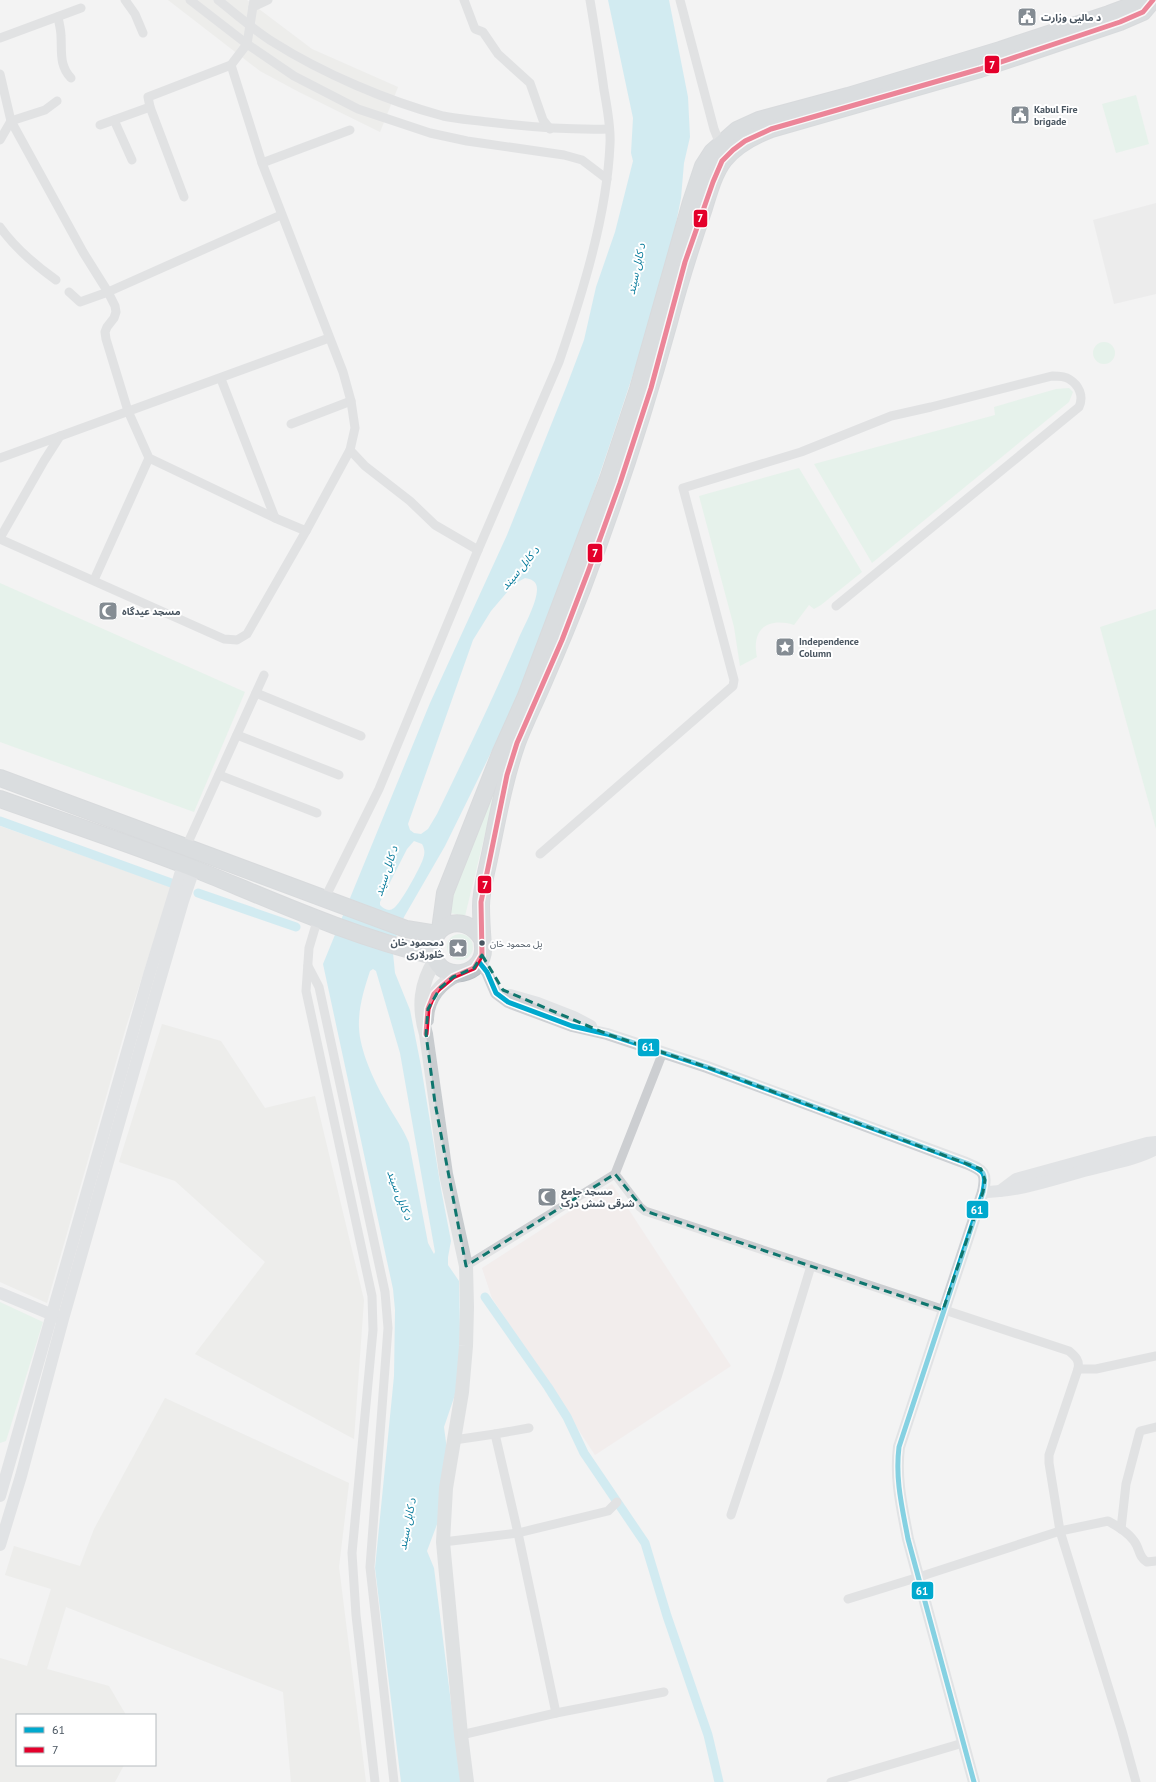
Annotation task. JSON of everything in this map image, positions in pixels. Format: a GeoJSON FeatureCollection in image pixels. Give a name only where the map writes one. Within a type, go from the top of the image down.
{"type":"FeatureCollection","features":[{"type":"Feature","properties":{"kind":"highway"},"geometry":{"type":"LineString","coordinates":[[434,958],[433,948],[439,932],[445,893],[500,754],[526,696],[608,479],[638,389],[674,260],[703,166],[712,152],[737,130],[759,120],[848,96],[1000,50],[1109,14],[1133,5],[1138,0]]}},
{"type":"Feature","properties":{"kind":"highway"},"geometry":{"type":"LineString","coordinates":[[0,799],[189,867],[399,948],[434,958],[446,971],[460,974],[468,972],[481,952],[481,902],[507,775],[517,743],[580,595],[620,483],[651,388],[685,262],[712,182],[722,161],[745,141],[771,129],[980,69],[1120,22],[1143,12],[1152,0]]}},
{"type":"Feature","properties":{"kind":"highway"},"geometry":{"type":"LineString","coordinates":[[0,778],[324,900],[406,929],[439,932],[447,926],[455,923],[463,924],[471,927],[477,932],[481,952]]}},
{"type":"Feature","properties":{"kind":"main road"},"geometry":{"type":"LineString","coordinates":[[0,1545],[21,1476],[58,1318],[149,975],[189,867]]}},
{"type":"Feature","properties":{"kind":"main road"},"geometry":{"type":"LineString","coordinates":[[481,952],[487,972],[496,993],[504,1000],[572,1026],[607,1034],[663,1052],[981,1169],[985,1175],[983,1192],[899,1447],[896,1468],[900,1500],[908,1539],[974,1782]]}},
{"type":"Feature","properties":{"kind":"main road"},"geometry":{"type":"LineString","coordinates":[[434,958],[422,990],[421,1013],[426,1034],[446,1174],[466,1266],[466,1346],[462,1392],[446,1488],[443,1542],[461,1735],[467,1782]]}},
{"type":"Feature","properties":{"kind":"main road"},"geometry":{"type":"LineString","coordinates":[[426,1034],[428,1009],[434,994],[446,982],[460,974]]}},
{"type":"Feature","properties":{"kind":"main road"},"geometry":{"type":"LineString","coordinates":[[999,1192],[1016,1179],[1147,1143],[1156,1142]]}},
{"type":"Feature","properties":{"kind":"main road"},"geometry":{"type":"LineString","coordinates":[[983,1192],[999,1192],[1018,1189],[1148,1154],[1156,1149]]}},
{"type":"Feature","properties":{"kind":"main road"},"geometry":{"type":"LineString","coordinates":[[0,1293],[58,1318]]}},
{"type":"Feature","properties":{"kind":"main road"},"geometry":{"type":"LineString","coordinates":[[0,1496],[58,1318]]}},
{"type":"Feature","properties":{"kind":"street"},"geometry":{"type":"LineString","coordinates":[[125,0],[135,14],[143,33]]}},
{"type":"Feature","properties":{"kind":"street"},"geometry":{"type":"LineString","coordinates":[[190,0],[247,44],[294,76],[358,109],[430,133],[467,141],[564,155],[582,160],[607,179]]}},
{"type":"Feature","properties":{"kind":"street"},"geometry":{"type":"LineString","coordinates":[[218,0],[273,42],[326,71],[407,105],[444,116],[550,129],[609,129]]}},
{"type":"Feature","properties":{"kind":"street"},"geometry":{"type":"LineString","coordinates":[[184,197],[148,97],[231,66],[247,44],[253,3],[268,0]]}},
{"type":"Feature","properties":{"kind":"street"},"geometry":{"type":"LineString","coordinates":[[464,0],[475,29],[483,32],[498,54],[530,83],[543,120],[550,129]]}},
{"type":"Feature","properties":{"kind":"street"},"geometry":{"type":"LineString","coordinates":[[324,900],[379,789],[478,550],[561,356],[598,231],[607,179],[610,143],[590,0]]}},
{"type":"Feature","properties":{"kind":"street"},"geometry":{"type":"LineString","coordinates":[[680,0],[712,122],[720,144]]}},
{"type":"Feature","properties":{"kind":"street"},"geometry":{"type":"LineString","coordinates":[[0,38],[81,8]]}},
{"type":"Feature","properties":{"kind":"street"},"geometry":{"type":"LineString","coordinates":[[58,17],[61,36],[61,59],[66,73],[71,78]]}},
{"type":"Feature","properties":{"kind":"street"},"geometry":{"type":"LineString","coordinates":[[60,436],[44,461],[0,539],[224,639],[238,640],[247,634],[350,450],[355,428],[351,401],[343,372],[281,215],[262,163],[231,66]]}},
{"type":"Feature","properties":{"kind":"street"},"geometry":{"type":"LineString","coordinates":[[0,74],[11,121],[83,252],[108,292],[116,312],[114,318],[106,327],[105,332],[128,411],[149,458],[275,518],[306,531]]}},
{"type":"Feature","properties":{"kind":"street"},"geometry":{"type":"LineString","coordinates":[[0,140],[11,121],[45,110],[57,101]]}},
{"type":"Feature","properties":{"kind":"street"},"geometry":{"type":"LineString","coordinates":[[100,125],[150,106]]}},
{"type":"Feature","properties":{"kind":"street"},"geometry":{"type":"LineString","coordinates":[[114,120],[132,160]]}},
{"type":"Feature","properties":{"kind":"street"},"geometry":{"type":"LineString","coordinates":[[262,163],[350,130]]}},
{"type":"Feature","properties":{"kind":"street"},"geometry":{"type":"LineString","coordinates":[[69,292],[80,302],[108,292],[281,215]]}},
{"type":"Feature","properties":{"kind":"street"},"geometry":{"type":"LineString","coordinates":[[0,227],[33,262],[56,280]]}},
{"type":"Feature","properties":{"kind":"street"},"geometry":{"type":"LineString","coordinates":[[0,458],[221,379],[329,338]]}},
{"type":"Feature","properties":{"kind":"street"},"geometry":{"type":"LineString","coordinates":[[540,854],[733,686],[734,680],[683,488],[801,452],[891,416],[1052,376],[1068,378],[1079,388],[1082,400],[1079,407],[836,606]]}},
{"type":"Feature","properties":{"kind":"street"},"geometry":{"type":"LineString","coordinates":[[221,379],[275,518]]}},
{"type":"Feature","properties":{"kind":"street"},"geometry":{"type":"LineString","coordinates":[[291,424],[351,401]]}},
{"type":"Feature","properties":{"kind":"street"},"geometry":{"type":"LineString","coordinates":[[350,450],[371,470],[410,501],[435,525],[478,550]]}},
{"type":"Feature","properties":{"kind":"street"},"geometry":{"type":"LineString","coordinates":[[94,580],[149,458]]}},
{"type":"Feature","properties":{"kind":"street"},"geometry":{"type":"LineString","coordinates":[[186,847],[264,675]]}},
{"type":"Feature","properties":{"kind":"street"},"geometry":{"type":"LineString","coordinates":[[256,693],[361,736]]}},
{"type":"Feature","properties":{"kind":"street"},"geometry":{"type":"LineString","coordinates":[[237,735],[340,775]]}},
{"type":"Feature","properties":{"kind":"street"},"geometry":{"type":"LineString","coordinates":[[218,775],[317,813]]}},
{"type":"Feature","properties":{"kind":"street"},"geometry":{"type":"LineString","coordinates":[[318,918],[309,948],[306,991],[372,1296],[373,1330],[352,1553],[356,1615],[375,1782]]}},
{"type":"Feature","properties":{"kind":"street"},"geometry":{"type":"LineString","coordinates":[[308,965],[319,987],[379,1258],[385,1292],[388,1328],[370,1567],[394,1782]]}},
{"type":"Feature","properties":{"kind":"street"},"geometry":{"type":"LineString","coordinates":[[466,1266],[614,1174],[663,1052]]}},
{"type":"Feature","properties":{"kind":"street"},"geometry":{"type":"LineString","coordinates":[[614,1174],[640,1207],[645,1211],[1069,1351],[1076,1357],[1080,1364],[1049,1455],[1049,1463],[1060,1531],[1122,1731],[1136,1782]]}},
{"type":"Feature","properties":{"kind":"street"},"geometry":{"type":"LineString","coordinates":[[365,1260],[379,1258]]}},
{"type":"Feature","properties":{"kind":"street"},"geometry":{"type":"LineString","coordinates":[[731,1514],[793,1326],[811,1266]]}},
{"type":"Feature","properties":{"kind":"street"},"geometry":{"type":"LineString","coordinates":[[1078,1369],[1096,1369],[1156,1356]]}},
{"type":"Feature","properties":{"kind":"street"},"geometry":{"type":"LineString","coordinates":[[1121,1529],[1126,1484],[1140,1431],[1156,1427]]}},
{"type":"Feature","properties":{"kind":"street"},"geometry":{"type":"LineString","coordinates":[[454,1440],[529,1428]]}},
{"type":"Feature","properties":{"kind":"street"},"geometry":{"type":"LineString","coordinates":[[495,1434],[518,1533],[556,1713]]}},
{"type":"Feature","properties":{"kind":"street"},"geometry":{"type":"LineString","coordinates":[[443,1542],[518,1533],[608,1512],[617,1502]]}},
{"type":"Feature","properties":{"kind":"street"},"geometry":{"type":"LineString","coordinates":[[848,1599],[919,1578],[1060,1531],[1108,1521],[1121,1529],[1134,1541],[1142,1559],[1146,1562],[1156,1561]]}},
{"type":"Feature","properties":{"kind":"street"},"geometry":{"type":"LineString","coordinates":[[461,1735],[556,1713],[664,1692]]}},
{"type":"Feature","properties":{"kind":"street"},"geometry":{"type":"LineString","coordinates":[[831,1782],[963,1743]]}},
{"type":"Feature","properties":{"kind":"highlighted area"},"geometry":{"type":"Polygon","coordinates":[[[482,955],[503,990],[607,1034],[707,1067],[981,1169],[985,1180],[983,1192],[943,1310],[645,1211],[615,1174],[466,1266],[435,1103],[426,1034],[428,1009],[440,988],[453,977],[474,968],[482,955]]]}},
{"type":"Feature","properties":{"kind":"shaded area"},"geometry":{"type":"Polygon","coordinates":[[[168,0],[247,0],[312,49],[398,87],[380,132],[260,71],[168,0]]]}},
{"type":"Feature","properties":{"kind":"shaded area"},"geometry":{"type":"Polygon","coordinates":[[[1156,203],[1156,294],[1114,304],[1093,220],[1156,203]]]}},
{"type":"Feature","properties":{"kind":"shaded area"},"geometry":{"type":"Polygon","coordinates":[[[0,826],[171,887],[126,1027],[47,1303],[0,1282],[0,826]]]}},
{"type":"Feature","properties":{"kind":"shaded area"},"geometry":{"type":"Polygon","coordinates":[[[162,1024],[221,1041],[265,1108],[315,1096],[364,1300],[354,1439],[195,1354],[265,1262],[175,1181],[119,1162],[162,1024]]]}},
{"type":"Feature","properties":{"kind":"shaded area"},"geometry":{"type":"Polygon","coordinates":[[[612,1184],[731,1366],[595,1455],[492,1298],[482,1268],[612,1184]]]}},
{"type":"Feature","properties":{"kind":"shaded area"},"geometry":{"type":"Polygon","coordinates":[[[165,1398],[349,1483],[339,1567],[366,1782],[291,1782],[283,1692],[66,1607],[47,1669],[109,1686],[125,1714],[16,1714],[16,1766],[123,1766],[115,1782],[0,1782],[0,1658],[27,1666],[51,1589],[5,1575],[14,1546],[80,1566],[94,1529],[165,1398]]]}},
{"type":"Feature","properties":{"kind":"green space"},"geometry":{"type":"Polygon","coordinates":[[[1136,95],[1149,144],[1116,153],[1102,104],[1136,95]]]}},
{"type":"Feature","properties":{"kind":"green space"},"geometry":{"type":"Polygon","coordinates":[[[1104,342],[1112,345],[1115,353],[1112,361],[1104,364],[1096,361],[1093,353],[1096,345],[1104,342]]]}},
{"type":"Feature","properties":{"kind":"green space"},"geometry":{"type":"Polygon","coordinates":[[[1069,388],[1073,392],[1069,402],[872,563],[814,464],[995,415],[994,407],[1056,389],[1069,388]]]}},
{"type":"Feature","properties":{"kind":"green space"},"geometry":{"type":"Polygon","coordinates":[[[799,468],[862,572],[821,605],[814,609],[809,605],[794,625],[785,623],[769,624],[759,632],[756,647],[757,657],[740,666],[734,627],[699,496],[799,468]]]}},
{"type":"Feature","properties":{"kind":"green space"},"geometry":{"type":"Polygon","coordinates":[[[0,583],[245,692],[194,812],[0,742],[0,583]]]}},
{"type":"Feature","properties":{"kind":"green space"},"geometry":{"type":"Polygon","coordinates":[[[1156,609],[1156,829],[1100,627],[1156,609]]]}},
{"type":"Feature","properties":{"kind":"green space"},"geometry":{"type":"Polygon","coordinates":[[[497,785],[465,916],[450,913],[452,903],[446,901],[497,785]]]}},
{"type":"Feature","properties":{"kind":"green space"},"geometry":{"type":"Polygon","coordinates":[[[460,934],[469,938],[473,947],[469,956],[460,960],[451,956],[447,947],[451,938],[460,934]]]}},
{"type":"Feature","properties":{"kind":"green space"},"geometry":{"type":"Polygon","coordinates":[[[0,1302],[43,1322],[6,1441],[0,1443],[0,1302]]]}},
{"type":"Feature","properties":{"kind":"water","name":"د کابل سيند"},"geometry":{"type":"Polygon","coordinates":[[[608,0],[669,0],[688,97],[690,137],[684,163],[681,198],[672,244],[640,353],[579,535],[512,710],[445,846],[404,917],[396,937],[393,953],[395,973],[410,1010],[421,1066],[451,1241],[448,1265],[459,1281],[460,1329],[458,1386],[444,1427],[447,1450],[439,1519],[427,1551],[434,1568],[461,1782],[401,1782],[375,1568],[394,1376],[395,1310],[393,1289],[323,964],[430,703],[507,535],[584,340],[596,287],[615,232],[633,161],[631,153],[633,118],[608,0]],[[525,578],[514,584],[491,611],[473,640],[408,824],[410,830],[414,833],[421,834],[428,829],[437,814],[489,706],[530,614],[535,601],[537,586],[533,581],[525,578]],[[414,841],[407,849],[380,902],[380,905],[387,910],[394,908],[401,900],[424,857],[422,844],[414,841]],[[373,969],[370,971],[359,1014],[359,1028],[362,1046],[368,1066],[376,1084],[409,1143],[428,1243],[434,1254],[435,1252],[400,1053],[376,971],[373,969]]]}},
{"type":"Feature","properties":{"kind":"waterway"},"geometry":{"type":"LineString","coordinates":[[0,821],[174,884]]}},
{"type":"Feature","properties":{"kind":"waterway"},"geometry":{"type":"LineString","coordinates":[[198,893],[296,927]]}},
{"type":"Feature","properties":{"kind":"waterway"},"geometry":{"type":"LineString","coordinates":[[485,1297],[548,1387],[567,1417],[584,1453],[645,1543],[667,1616],[708,1735],[719,1782]]}},
{"type":"Feature","properties":{"kind":"transit line","name":"7"},"geometry":{"type":"LineString","coordinates":[[426,1034],[428,1009],[434,994],[453,977],[474,968],[482,955],[481,902],[507,775],[517,743],[562,640],[620,483],[651,388],[685,262],[713,182],[722,161],[745,141],[771,129],[980,69],[1120,22],[1143,12],[1153,0]]}},
{"type":"Feature","properties":{"kind":"transit line","name":"61"},"geometry":{"type":"LineString","coordinates":[[479,962],[487,972],[496,993],[508,1002],[572,1026],[607,1034],[707,1067],[966,1163],[977,1168],[983,1173],[985,1180],[983,1192],[899,1447],[898,1459],[901,1504],[908,1539],[974,1782]]}},
{"type":"Feature","properties":{"kind":"place","name":"د مالیی وزارت"},"geometry":{"type":"Point","coordinates":[1027,17]}},
{"type":"Feature","properties":{"kind":"place","name":"Kabul Fire brigade"},"geometry":{"type":"Point","coordinates":[1020,115]}},
{"type":"Feature","properties":{"kind":"place","name":"مسجد عیدگاه"},"geometry":{"type":"Point","coordinates":[108,611]}},
{"type":"Feature","properties":{"kind":"place","name":"Independence Column"},"geometry":{"type":"Point","coordinates":[785,647]}},
{"type":"Feature","properties":{"kind":"place","name":"پل محمود خان"},"geometry":{"type":"Point","coordinates":[482,943]}},
{"type":"Feature","properties":{"kind":"place","name":"دمحمود خان څلورلاری"},"geometry":{"type":"Point","coordinates":[458,948]}},
{"type":"Feature","properties":{"kind":"place","name":"مسجد جامع شرقی شش درک"},"geometry":{"type":"Point","coordinates":[547,1197]}}]}
